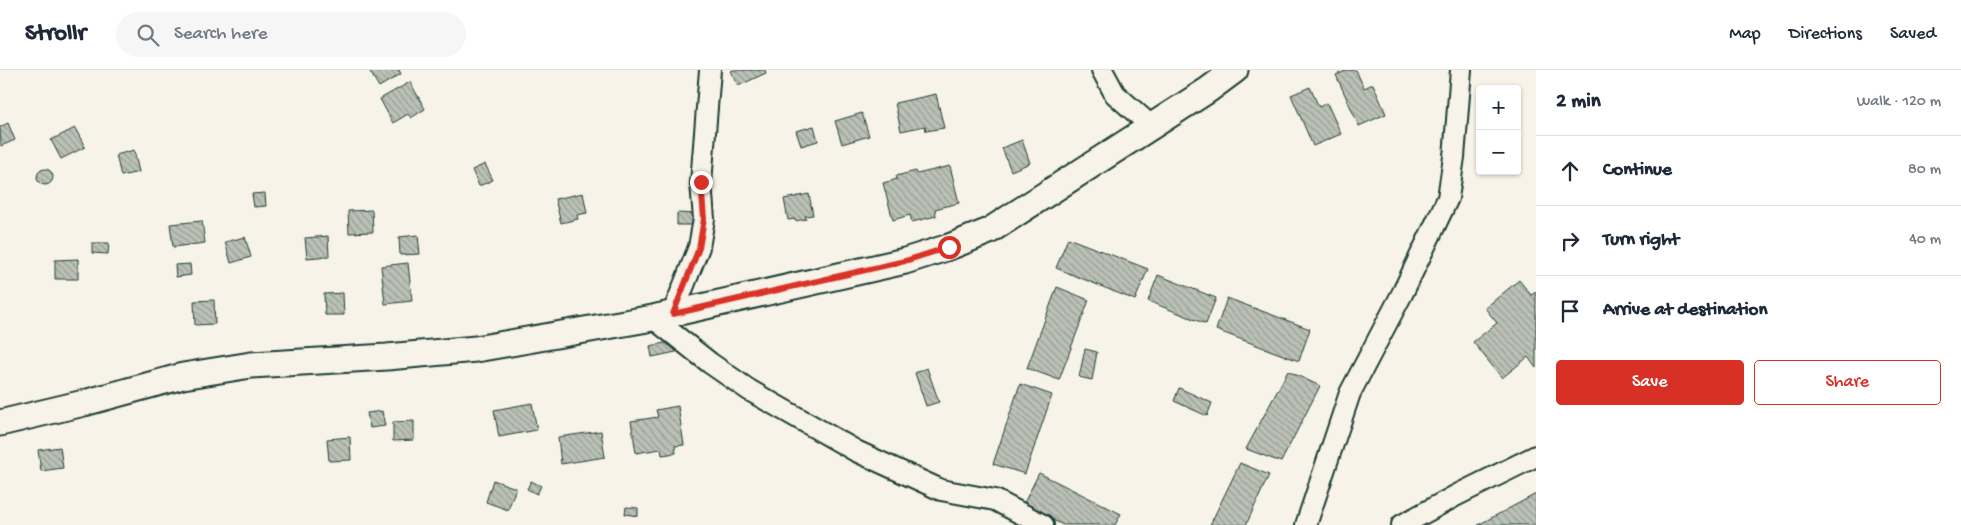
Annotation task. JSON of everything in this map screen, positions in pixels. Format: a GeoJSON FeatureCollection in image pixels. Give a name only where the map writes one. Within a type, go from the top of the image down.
{"type":"FeatureCollection","features":[{"type":"Feature","properties":{"kind":"street"},"geometry":{"type":"LineString","coordinates":[[663,316],[699,248],[704,219],[701,182],[710,70]]}},
{"type":"Feature","properties":{"kind":"street"},"geometry":{"type":"LineString","coordinates":[[1102,70],[1115,94],[1151,126]]}},
{"type":"Feature","properties":{"kind":"street"},"geometry":{"type":"LineString","coordinates":[[0,423],[84,403],[183,376],[251,365],[387,357],[476,349],[663,316],[895,263],[949,247],[997,226],[1208,90],[1235,70]]}},
{"type":"Feature","properties":{"kind":"street"},"geometry":{"type":"LineString","coordinates":[[1306,525],[1327,456],[1350,393],[1403,292],[1448,198],[1454,157],[1461,70]]}},
{"type":"Feature","properties":{"kind":"street"},"geometry":{"type":"LineString","coordinates":[[663,316],[710,363],[749,390],[856,451],[941,490],[995,500],[1043,525]]}},
{"type":"Feature","properties":{"kind":"street"},"geometry":{"type":"LineString","coordinates":[[1402,525],[1536,456]]}},
{"type":"Feature","properties":{"kind":"building"},"geometry":{"type":"Polygon","coordinates":[[[369,70],[399,70],[401,74],[379,87],[369,70]]]}},
{"type":"Feature","properties":{"kind":"building"},"geometry":{"type":"Polygon","coordinates":[[[765,70],[766,73],[738,86],[731,71],[765,70]]]}},
{"type":"Feature","properties":{"kind":"building"},"geometry":{"type":"Polygon","coordinates":[[[1348,70],[1356,70],[1364,88],[1373,84],[1386,114],[1359,126],[1336,75],[1348,70]]]}},
{"type":"Feature","properties":{"kind":"building"},"geometry":{"type":"Polygon","coordinates":[[[410,82],[425,109],[411,118],[408,114],[393,123],[380,99],[410,82]]]}},
{"type":"Feature","properties":{"kind":"building"},"geometry":{"type":"Polygon","coordinates":[[[1310,87],[1319,107],[1327,103],[1341,134],[1313,146],[1291,95],[1310,87]]]}},
{"type":"Feature","properties":{"kind":"building"},"geometry":{"type":"Polygon","coordinates":[[[936,94],[944,128],[926,131],[925,126],[901,131],[895,103],[936,94]]]}},
{"type":"Feature","properties":{"kind":"building"},"geometry":{"type":"Polygon","coordinates":[[[862,113],[869,136],[842,144],[835,121],[862,113]]]}},
{"type":"Feature","properties":{"kind":"building"},"geometry":{"type":"Polygon","coordinates":[[[8,123],[15,140],[1,146],[0,127],[8,123]]]}},
{"type":"Feature","properties":{"kind":"building"},"geometry":{"type":"Polygon","coordinates":[[[814,126],[818,141],[801,146],[796,131],[814,126]]]}},
{"type":"Feature","properties":{"kind":"building"},"geometry":{"type":"Polygon","coordinates":[[[75,128],[85,147],[61,159],[51,140],[75,128]]]}},
{"type":"Feature","properties":{"kind":"building"},"geometry":{"type":"Polygon","coordinates":[[[1022,140],[1030,163],[1011,171],[1002,148],[1022,140]]]}},
{"type":"Feature","properties":{"kind":"building"},"geometry":{"type":"Polygon","coordinates":[[[134,150],[139,172],[121,176],[116,155],[134,150]]]}},
{"type":"Feature","properties":{"kind":"building"},"geometry":{"type":"Polygon","coordinates":[[[485,164],[493,180],[479,186],[472,170],[485,164]]]}},
{"type":"Feature","properties":{"kind":"building"},"geometry":{"type":"Polygon","coordinates":[[[950,166],[959,203],[935,209],[936,216],[912,222],[910,215],[893,220],[883,183],[897,179],[896,176],[916,171],[917,174],[950,166]]]}},
{"type":"Feature","properties":{"kind":"building"},"geometry":{"type":"Polygon","coordinates":[[[42,169],[48,169],[53,174],[51,183],[42,185],[37,180],[37,174],[42,169]]]}},
{"type":"Feature","properties":{"kind":"building"},"geometry":{"type":"Polygon","coordinates":[[[265,193],[266,206],[254,207],[252,194],[265,193]]]}},
{"type":"Feature","properties":{"kind":"building"},"geometry":{"type":"Polygon","coordinates":[[[583,193],[587,213],[577,215],[578,219],[561,223],[555,199],[583,193]]]}},
{"type":"Feature","properties":{"kind":"building"},"geometry":{"type":"Polygon","coordinates":[[[809,194],[813,215],[805,216],[806,219],[788,220],[784,199],[809,194]]]}},
{"type":"Feature","properties":{"kind":"building"},"geometry":{"type":"Polygon","coordinates":[[[372,210],[373,232],[349,233],[348,211],[372,210]]]}},
{"type":"Feature","properties":{"kind":"building"},"geometry":{"type":"Polygon","coordinates":[[[677,213],[699,214],[699,225],[677,225],[677,213]]]}},
{"type":"Feature","properties":{"kind":"building"},"geometry":{"type":"Polygon","coordinates":[[[202,221],[205,243],[173,247],[170,224],[202,221]]]}},
{"type":"Feature","properties":{"kind":"building"},"geometry":{"type":"Polygon","coordinates":[[[418,235],[420,254],[400,255],[399,237],[418,235]]]}},
{"type":"Feature","properties":{"kind":"building"},"geometry":{"type":"Polygon","coordinates":[[[328,236],[329,256],[307,258],[305,238],[328,236]]]}},
{"type":"Feature","properties":{"kind":"building"},"geometry":{"type":"Polygon","coordinates":[[[245,237],[251,257],[231,263],[225,242],[245,237]]]}},
{"type":"Feature","properties":{"kind":"building"},"geometry":{"type":"Polygon","coordinates":[[[1068,238],[1148,269],[1135,300],[1056,268],[1068,238]]]}},
{"type":"Feature","properties":{"kind":"building"},"geometry":{"type":"Polygon","coordinates":[[[92,243],[109,243],[108,254],[92,253],[92,243]]]}},
{"type":"Feature","properties":{"kind":"building"},"geometry":{"type":"Polygon","coordinates":[[[78,259],[78,279],[55,279],[55,260],[78,259]]]}},
{"type":"Feature","properties":{"kind":"building"},"geometry":{"type":"Polygon","coordinates":[[[408,263],[412,301],[385,304],[381,266],[408,263]]]}},
{"type":"Feature","properties":{"kind":"building"},"geometry":{"type":"Polygon","coordinates":[[[190,264],[191,275],[176,277],[175,265],[190,264]]]}},
{"type":"Feature","properties":{"kind":"building"},"geometry":{"type":"Polygon","coordinates":[[[1158,275],[1216,298],[1206,324],[1148,301],[1158,275]]]}},
{"type":"Feature","properties":{"kind":"building"},"geometry":{"type":"Polygon","coordinates":[[[1519,280],[1531,295],[1536,292],[1536,368],[1528,357],[1502,378],[1473,342],[1497,323],[1485,308],[1519,280]]]}},
{"type":"Feature","properties":{"kind":"building"},"geometry":{"type":"Polygon","coordinates":[[[1057,287],[1089,300],[1059,380],[1027,368],[1057,287]]]}},
{"type":"Feature","properties":{"kind":"building"},"geometry":{"type":"Polygon","coordinates":[[[343,293],[344,315],[325,315],[324,294],[343,293]]]}},
{"type":"Feature","properties":{"kind":"building"},"geometry":{"type":"Polygon","coordinates":[[[1227,298],[1310,329],[1299,361],[1216,330],[1227,298]]]}},
{"type":"Feature","properties":{"kind":"building"},"geometry":{"type":"Polygon","coordinates":[[[214,300],[215,324],[195,325],[194,301],[214,300]]]}},
{"type":"Feature","properties":{"kind":"building"},"geometry":{"type":"Polygon","coordinates":[[[674,341],[676,352],[652,357],[650,346],[674,341]]]}},
{"type":"Feature","properties":{"kind":"building"},"geometry":{"type":"Polygon","coordinates":[[[1085,349],[1097,352],[1092,380],[1079,377],[1085,349]]]}},
{"type":"Feature","properties":{"kind":"building"},"geometry":{"type":"Polygon","coordinates":[[[927,368],[939,402],[926,406],[915,373],[927,368]]]}},
{"type":"Feature","properties":{"kind":"building"},"geometry":{"type":"Polygon","coordinates":[[[1288,371],[1320,386],[1281,462],[1246,449],[1288,371]]]}},
{"type":"Feature","properties":{"kind":"building"},"geometry":{"type":"Polygon","coordinates":[[[1020,384],[1052,395],[1025,474],[993,464],[1020,384]]]}},
{"type":"Feature","properties":{"kind":"building"},"geometry":{"type":"Polygon","coordinates":[[[1179,388],[1212,403],[1207,416],[1174,401],[1179,388]]]}},
{"type":"Feature","properties":{"kind":"building"},"geometry":{"type":"Polygon","coordinates":[[[532,403],[537,430],[499,437],[494,410],[532,403]]]}},
{"type":"Feature","properties":{"kind":"building"},"geometry":{"type":"Polygon","coordinates":[[[678,406],[684,445],[675,446],[676,453],[662,455],[661,449],[636,453],[631,421],[658,417],[656,410],[678,406]]]}},
{"type":"Feature","properties":{"kind":"building"},"geometry":{"type":"Polygon","coordinates":[[[382,411],[385,426],[370,428],[367,413],[382,411]]]}},
{"type":"Feature","properties":{"kind":"building"},"geometry":{"type":"Polygon","coordinates":[[[414,421],[414,440],[393,441],[393,422],[414,421]]]}},
{"type":"Feature","properties":{"kind":"building"},"geometry":{"type":"Polygon","coordinates":[[[601,431],[605,457],[561,464],[558,437],[601,431]]]}},
{"type":"Feature","properties":{"kind":"building"},"geometry":{"type":"Polygon","coordinates":[[[350,437],[351,460],[329,461],[327,439],[350,437]]]}},
{"type":"Feature","properties":{"kind":"building"},"geometry":{"type":"Polygon","coordinates":[[[60,447],[63,468],[41,471],[38,450],[60,447]]]}},
{"type":"Feature","properties":{"kind":"building"},"geometry":{"type":"Polygon","coordinates":[[[1240,463],[1269,475],[1246,525],[1210,525],[1240,463]]]}},
{"type":"Feature","properties":{"kind":"building"},"geometry":{"type":"Polygon","coordinates":[[[1039,473],[1121,514],[1115,525],[1063,525],[1023,505],[1039,473]]]}},
{"type":"Feature","properties":{"kind":"building"},"geometry":{"type":"Polygon","coordinates":[[[493,480],[516,488],[508,510],[486,502],[493,480]]]}},
{"type":"Feature","properties":{"kind":"building"},"geometry":{"type":"Polygon","coordinates":[[[531,481],[541,486],[537,494],[527,489],[531,481]]]}},
{"type":"Feature","properties":{"kind":"building"},"geometry":{"type":"Polygon","coordinates":[[[1536,494],[1536,525],[1478,525],[1536,494]]]}},
{"type":"Feature","properties":{"kind":"building"},"geometry":{"type":"Polygon","coordinates":[[[626,507],[638,508],[638,516],[625,514],[626,507]]]}},
{"type":"Feature","properties":{"kind":"route"},"geometry":{"type":"LineString","coordinates":[[701,182],[704,219],[699,248],[673,314],[905,261],[949,247]]}}]}
